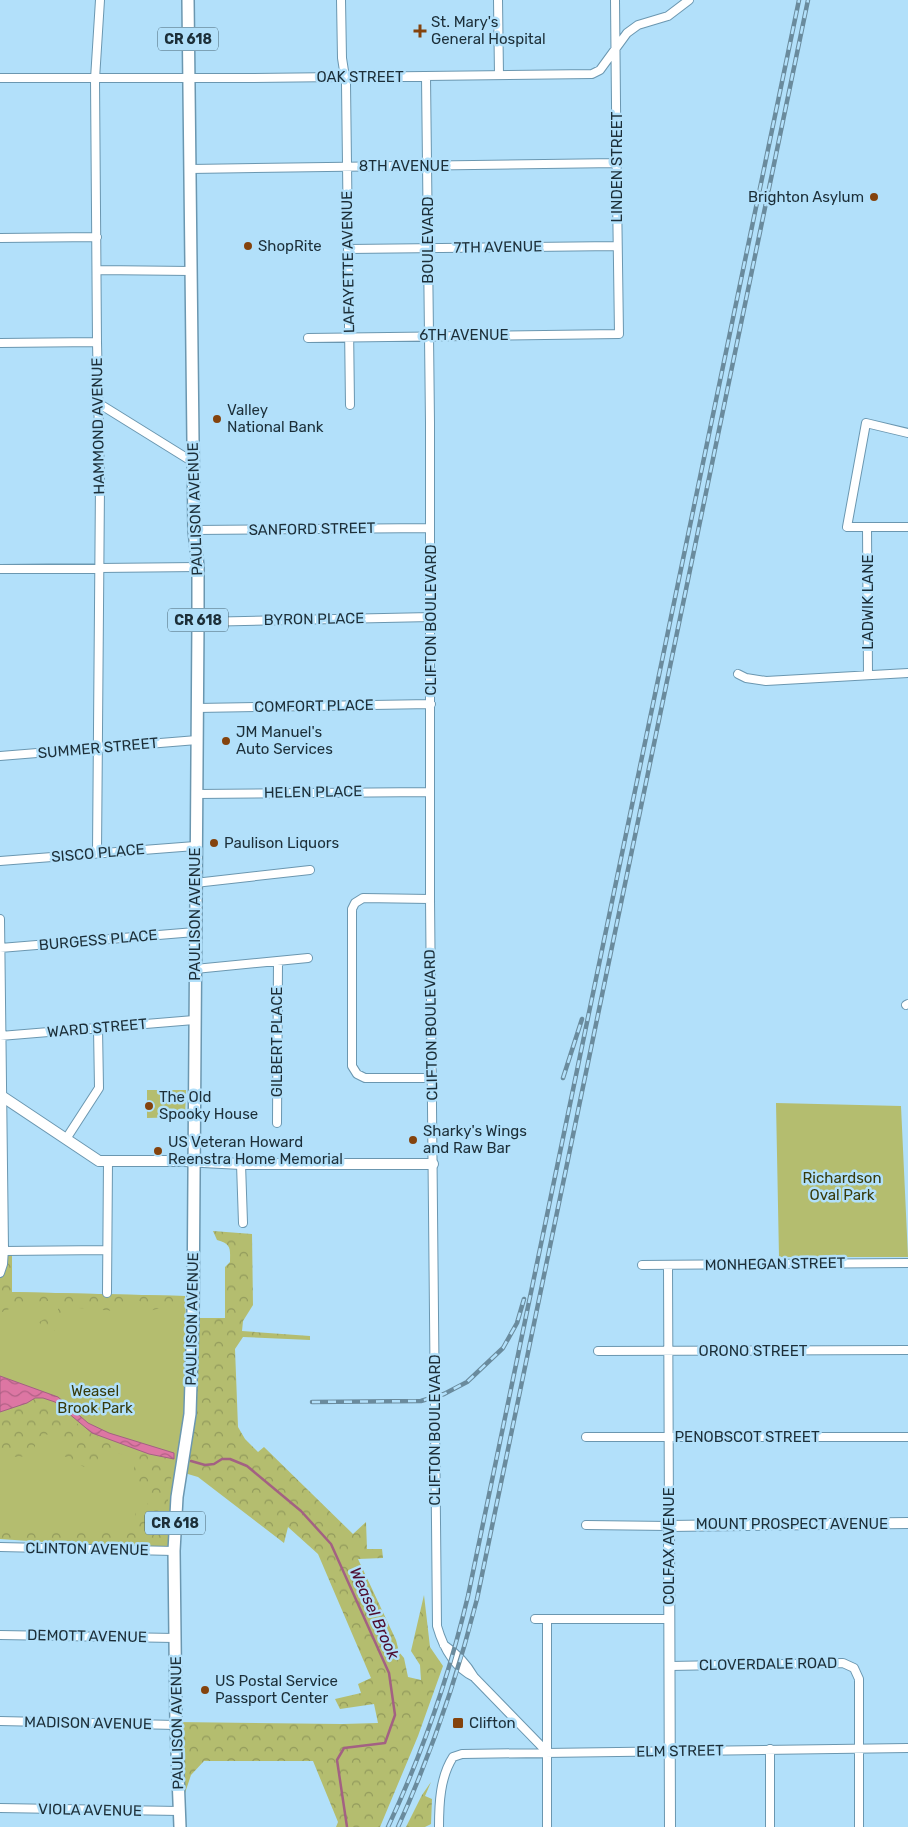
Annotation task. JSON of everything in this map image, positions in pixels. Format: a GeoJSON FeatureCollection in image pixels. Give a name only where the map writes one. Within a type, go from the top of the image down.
{"type":"FeatureCollection","features":[{"type":"Feature","properties":{"kind":"main road","name":"PAULISON AVENUE"},"geometry":{"type":"LineString","coordinates":[[180,1827],[176,1725],[174,1551],[177,1497],[190,1414],[195,1161],[193,1119],[198,622],[198,567],[194,530],[188,0]]}},
{"type":"Feature","properties":{"kind":"street","name":"HAMMOND AVENUE"},"geometry":{"type":"LineString","coordinates":[[97,853],[100,485],[95,79],[100,0]]}},
{"type":"Feature","properties":{"kind":"street","name":"LAFAYETTE AVENUE"},"geometry":{"type":"LineString","coordinates":[[341,0],[347,166],[350,405]]}},
{"type":"Feature","properties":{"kind":"street"},"geometry":{"type":"LineString","coordinates":[[498,0],[499,75]]}},
{"type":"Feature","properties":{"kind":"street","name":"LINDEN STREET"},"geometry":{"type":"LineString","coordinates":[[615,0],[619,334]]}},
{"type":"Feature","properties":{"kind":"street","name":"OAK STREET"},"geometry":{"type":"LineString","coordinates":[[0,78],[426,77],[592,74],[600,70],[627,33],[638,25],[668,16],[689,0]]}},
{"type":"Feature","properties":{"kind":"street","name":"BOULEVARD"},"geometry":{"type":"LineString","coordinates":[[426,77],[430,403]]}},
{"type":"Feature","properties":{"kind":"street","name":"8TH AVENUE"},"geometry":{"type":"LineString","coordinates":[[190,169],[617,163]]}},
{"type":"Feature","properties":{"kind":"street"},"geometry":{"type":"LineString","coordinates":[[0,238],[97,237]]}},
{"type":"Feature","properties":{"kind":"street","name":"7TH AVENUE"},"geometry":{"type":"LineString","coordinates":[[348,249],[617,246]]}},
{"type":"Feature","properties":{"kind":"street"},"geometry":{"type":"LineString","coordinates":[[97,270],[191,270]]}},
{"type":"Feature","properties":{"kind":"street","name":"6TH AVENUE"},"geometry":{"type":"LineString","coordinates":[[308,338],[619,334]]}},
{"type":"Feature","properties":{"kind":"street"},"geometry":{"type":"LineString","coordinates":[[0,343],[97,342]]}},
{"type":"Feature","properties":{"kind":"street"},"geometry":{"type":"LineString","coordinates":[[98,403],[193,462]]}},
{"type":"Feature","properties":{"kind":"street","name":"CLIFTON BOULEVARD"},"geometry":{"type":"LineString","coordinates":[[430,403],[430,899],[436,1626],[448,1655],[464,1672],[474,1676],[548,1753]]}},
{"type":"Feature","properties":{"kind":"street"},"geometry":{"type":"LineString","coordinates":[[908,433],[866,423],[847,527],[908,527]]}},
{"type":"Feature","properties":{"kind":"street","name":"SANFORD STREET"},"geometry":{"type":"LineString","coordinates":[[194,530],[430,528]]}},
{"type":"Feature","properties":{"kind":"street","name":"LADWIK LANE"},"geometry":{"type":"LineString","coordinates":[[867,528],[868,675]]}},
{"type":"Feature","properties":{"kind":"street"},"geometry":{"type":"LineString","coordinates":[[0,569],[198,567]]}},
{"type":"Feature","properties":{"kind":"street","name":"BYRON PLACE"},"geometry":{"type":"LineString","coordinates":[[198,622],[431,617]]}},
{"type":"Feature","properties":{"kind":"street"},"geometry":{"type":"LineString","coordinates":[[738,674],[766,681],[908,673]]}},
{"type":"Feature","properties":{"kind":"street","name":"COMFORT PLACE"},"geometry":{"type":"LineString","coordinates":[[197,708],[431,704]]}},
{"type":"Feature","properties":{"kind":"street","name":"SUMMER STREET"},"geometry":{"type":"LineString","coordinates":[[0,756],[197,740]]}},
{"type":"Feature","properties":{"kind":"street","name":"HELEN PLACE"},"geometry":{"type":"LineString","coordinates":[[196,794],[430,792]]}},
{"type":"Feature","properties":{"kind":"street","name":"SISCO PLACE"},"geometry":{"type":"LineString","coordinates":[[0,861],[195,846]]}},
{"type":"Feature","properties":{"kind":"street"},"geometry":{"type":"LineString","coordinates":[[195,882],[310,870]]}},
{"type":"Feature","properties":{"kind":"street"},"geometry":{"type":"LineString","coordinates":[[430,899],[363,898],[355,903],[352,910],[352,1066],[357,1074],[365,1078],[432,1078]]}},
{"type":"Feature","properties":{"kind":"street"},"geometry":{"type":"LineString","coordinates":[[0,920],[4,1251],[0,1272]]}},
{"type":"Feature","properties":{"kind":"street","name":"BURGESS PLACE"},"geometry":{"type":"LineString","coordinates":[[0,948],[195,932]]}},
{"type":"Feature","properties":{"kind":"street"},"geometry":{"type":"LineString","coordinates":[[195,970],[308,958]]}},
{"type":"Feature","properties":{"kind":"street","name":"GILBERT PLACE"},"geometry":{"type":"LineString","coordinates":[[277,1123],[278,961]]}},
{"type":"Feature","properties":{"kind":"street","name":"WARD STREET"},"geometry":{"type":"LineString","coordinates":[[0,1036],[194,1020]]}},
{"type":"Feature","properties":{"kind":"street"},"geometry":{"type":"LineString","coordinates":[[66,1139],[99,1088],[98,1028]]}},
{"type":"Feature","properties":{"kind":"street"},"geometry":{"type":"LineString","coordinates":[[1,1095],[99,1161],[195,1161],[241,1164],[433,1164]]}},
{"type":"Feature","properties":{"kind":"street"},"geometry":{"type":"LineString","coordinates":[[107,1294],[108,1161]]}},
{"type":"Feature","properties":{"kind":"street"},"geometry":{"type":"LineString","coordinates":[[241,1164],[243,1223]]}},
{"type":"Feature","properties":{"kind":"street"},"geometry":{"type":"LineString","coordinates":[[4,1251],[107,1250]]}},
{"type":"Feature","properties":{"kind":"street","name":"MONHEGAN STREET"},"geometry":{"type":"LineString","coordinates":[[642,1265],[908,1263]]}},
{"type":"Feature","properties":{"kind":"street","name":"COLFAX AVENUE"},"geometry":{"type":"LineString","coordinates":[[668,1265],[670,1827]]}},
{"type":"Feature","properties":{"kind":"street","name":"ORONO STREET"},"geometry":{"type":"LineString","coordinates":[[598,1351],[908,1350]]}},
{"type":"Feature","properties":{"kind":"street","name":"PENOBSCOT STREET"},"geometry":{"type":"LineString","coordinates":[[586,1438],[908,1437]]}},
{"type":"Feature","properties":{"kind":"street","name":"MOUNT PROSPECT AVENUE"},"geometry":{"type":"LineString","coordinates":[[586,1525],[908,1524]]}},
{"type":"Feature","properties":{"kind":"street","name":"CLINTON AVENUE"},"geometry":{"type":"LineString","coordinates":[[0,1547],[174,1551]]}},
{"type":"Feature","properties":{"kind":"street"},"geometry":{"type":"LineString","coordinates":[[535,1619],[669,1619]]}},
{"type":"Feature","properties":{"kind":"street"},"geometry":{"type":"LineString","coordinates":[[547,1619],[548,1827]]}},
{"type":"Feature","properties":{"kind":"street","name":"DEMOTT AVENUE"},"geometry":{"type":"LineString","coordinates":[[0,1635],[175,1638]]}},
{"type":"Feature","properties":{"kind":"street","name":"CLOVERDALE ROAD"},"geometry":{"type":"LineString","coordinates":[[670,1666],[843,1663],[850,1665],[858,1673],[859,1679],[859,1827]]}},
{"type":"Feature","properties":{"kind":"street","name":"MADISON AVENUE"},"geometry":{"type":"LineString","coordinates":[[0,1721],[176,1725]]}},
{"type":"Feature","properties":{"kind":"street","name":"ELM STREET"},"geometry":{"type":"LineString","coordinates":[[439,1827],[442,1786],[453,1757],[462,1754],[908,1748]]}},
{"type":"Feature","properties":{"kind":"street"},"geometry":{"type":"LineString","coordinates":[[770,1750],[770,1827]]}},
{"type":"Feature","properties":{"kind":"street","name":"VIOLA AVENUE"},"geometry":{"type":"LineString","coordinates":[[0,1808],[180,1811]]}},
{"type":"Feature","properties":{"kind":"green space"},"geometry":{"type":"Polygon","coordinates":[[[147,1090],[186,1090],[185,1117],[147,1118],[147,1090]]]}},
{"type":"Feature","properties":{"kind":"green space","name":"Richardson Oval Park"},"geometry":{"type":"Polygon","coordinates":[[[776,1103],[901,1106],[908,1257],[779,1257],[776,1103]]]}},
{"type":"Feature","properties":{"kind":"green space"},"geometry":{"type":"Polygon","coordinates":[[[213,1231],[252,1234],[253,1305],[243,1321],[242,1331],[310,1336],[310,1340],[243,1337],[235,1349],[238,1427],[245,1439],[258,1452],[264,1447],[353,1534],[366,1522],[367,1549],[382,1549],[383,1558],[358,1559],[396,1640],[399,1652],[404,1658],[408,1677],[421,1680],[420,1665],[411,1651],[424,1595],[430,1647],[443,1666],[418,1736],[380,1827],[336,1827],[338,1822],[313,1761],[204,1761],[191,1775],[179,1811],[176,1722],[378,1723],[374,1704],[340,1709],[335,1699],[361,1693],[358,1684],[371,1678],[318,1554],[288,1527],[284,1543],[198,1477],[181,1472],[190,1414],[200,1318],[225,1318],[225,1267],[230,1262],[230,1250],[228,1245],[217,1240],[213,1231]]]}},
{"type":"Feature","properties":{"kind":"green space","name":"Weasel Brook Park"},"geometry":{"type":"Polygon","coordinates":[[[0,1249],[12,1292],[185,1296],[190,1414],[174,1551],[0,1539],[0,1249]]]}},
{"type":"Feature","properties":{"kind":"green space"},"geometry":{"type":"Polygon","coordinates":[[[0,1249],[12,1251],[12,1292],[185,1296],[185,1299],[179,1304],[144,1312],[140,1301],[129,1300],[126,1312],[67,1307],[62,1327],[53,1331],[43,1329],[39,1322],[50,1316],[58,1315],[58,1307],[51,1306],[49,1301],[41,1301],[35,1306],[16,1306],[0,1313],[0,1249]]]}},
{"type":"Feature","properties":{"kind":"green space"},"geometry":{"type":"Polygon","coordinates":[[[35,1398],[57,1406],[79,1425],[96,1436],[117,1445],[174,1459],[166,1514],[166,1539],[0,1538],[0,1529],[140,1532],[135,1525],[135,1512],[153,1500],[149,1494],[136,1490],[133,1481],[135,1458],[102,1449],[97,1462],[84,1467],[64,1456],[64,1441],[55,1433],[40,1436],[30,1456],[16,1457],[0,1452],[0,1412],[10,1410],[35,1398]]]}},
{"type":"Feature","properties":{"kind":"green space"},"geometry":{"type":"Polygon","coordinates":[[[431,1782],[425,1796],[432,1799],[431,1824],[425,1827],[406,1827],[422,1795],[431,1782]]]}},
{"type":"Feature","properties":{"kind":"water"},"geometry":{"type":"Polygon","coordinates":[[[0,1376],[58,1397],[88,1423],[109,1433],[174,1453],[174,1459],[149,1454],[92,1433],[55,1402],[43,1398],[35,1398],[27,1403],[0,1412],[0,1376]]]}},
{"type":"Feature","properties":{"kind":"waterway","name":"Weasel Brook"},"geometry":{"type":"LineString","coordinates":[[191,1461],[205,1465],[214,1464],[222,1459],[230,1459],[247,1466],[301,1511],[331,1544],[389,1673],[395,1715],[385,1743],[344,1748],[337,1760],[347,1827]]}},
{"type":"Feature","properties":{"kind":"railway"},"geometry":{"type":"LineString","coordinates":[[388,1827],[424,1742],[444,1684],[468,1596],[799,0]]}},
{"type":"Feature","properties":{"kind":"railway"},"geometry":{"type":"LineString","coordinates":[[398,1827],[443,1715],[477,1599],[808,0]]}},
{"type":"Feature","properties":{"kind":"railway"},"geometry":{"type":"LineString","coordinates":[[563,1078],[582,1019]]}},
{"type":"Feature","properties":{"kind":"railway"},"geometry":{"type":"LineString","coordinates":[[312,1402],[421,1401],[444,1394],[467,1382],[503,1348],[517,1323],[524,1299]]}},
{"type":"Feature","properties":{"kind":"place","name":"St. Mary's General Hospital"},"geometry":{"type":"Point","coordinates":[420,31]}},
{"type":"Feature","properties":{"kind":"place","name":"Brighton Asylum"},"geometry":{"type":"Point","coordinates":[874,197]}},
{"type":"Feature","properties":{"kind":"place","name":"ShopRite"},"geometry":{"type":"Point","coordinates":[248,246]}},
{"type":"Feature","properties":{"kind":"place","name":"Valley National Bank"},"geometry":{"type":"Point","coordinates":[217,419]}},
{"type":"Feature","properties":{"kind":"place","name":"JM Manuel's Auto Services"},"geometry":{"type":"Point","coordinates":[226,741]}},
{"type":"Feature","properties":{"kind":"place","name":"Paulison Liquors"},"geometry":{"type":"Point","coordinates":[214,843]}},
{"type":"Feature","properties":{"kind":"place","name":"The Old Spooky House"},"geometry":{"type":"Point","coordinates":[149,1106]}},
{"type":"Feature","properties":{"kind":"place","name":"Sharky's Wings and Raw Bar"},"geometry":{"type":"Point","coordinates":[413,1140]}},
{"type":"Feature","properties":{"kind":"place","name":"US Veteran Howard Reenstra Home Memorial"},"geometry":{"type":"Point","coordinates":[158,1151]}},
{"type":"Feature","properties":{"kind":"place","name":"US Postal Service Passport Center"},"geometry":{"type":"Point","coordinates":[205,1690]}},
{"type":"Feature","properties":{"kind":"place","name":"Clifton"},"geometry":{"type":"Point","coordinates":[458,1723]}}]}
